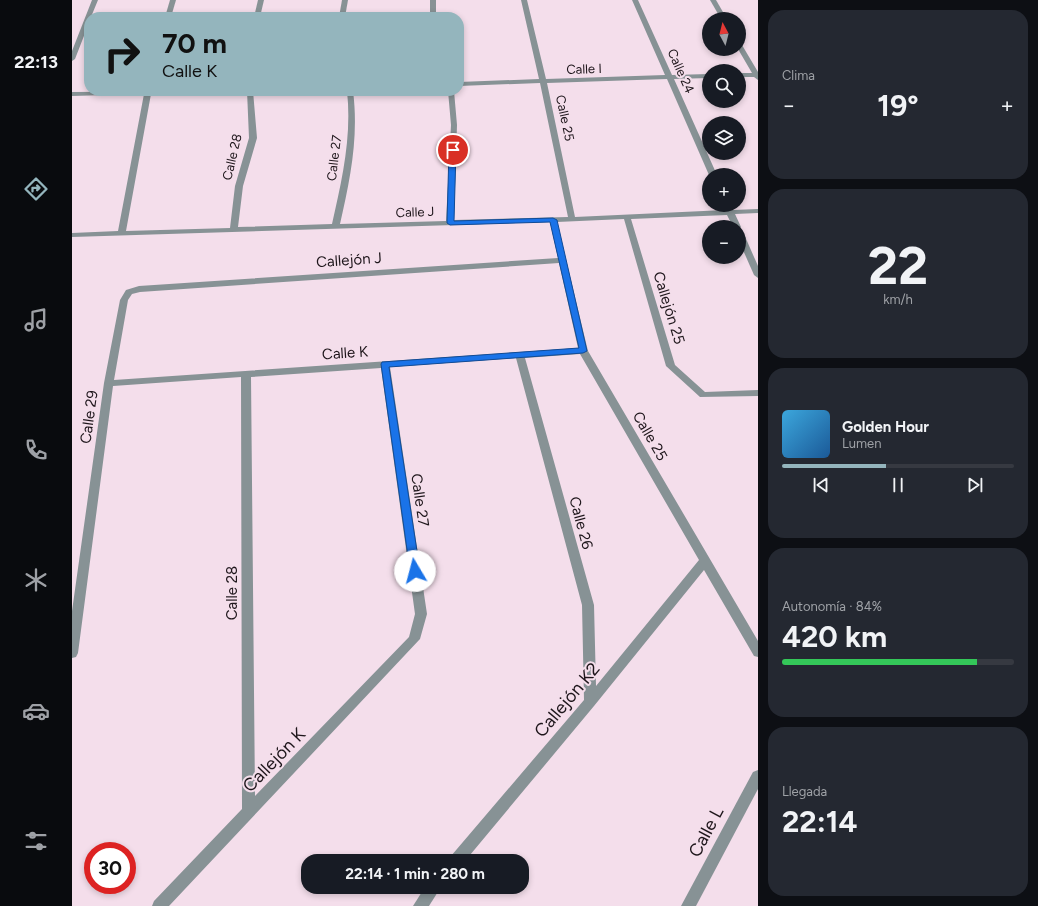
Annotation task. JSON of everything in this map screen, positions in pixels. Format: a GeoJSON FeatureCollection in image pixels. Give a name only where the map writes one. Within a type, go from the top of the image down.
{"type":"FeatureCollection","features":[{"type":"Feature","properties":{"kind":"street"},"geometry":{"type":"LineString","coordinates":[[90,12],[95,0]]}},
{"type":"Feature","properties":{"kind":"street"},"geometry":{"type":"LineString","coordinates":[[169,12],[173,0]]}},
{"type":"Feature","properties":{"kind":"street"},"geometry":{"type":"LineString","coordinates":[[258,12],[261,0]]}},
{"type":"Feature","properties":{"kind":"street"},"geometry":{"type":"LineString","coordinates":[[343,12],[345,0]]}},
{"type":"Feature","properties":{"kind":"street"},"geometry":{"type":"LineString","coordinates":[[432,12],[433,0]]}},
{"type":"Feature","properties":{"kind":"street","name":"Calle 25"},"geometry":{"type":"LineString","coordinates":[[524,0],[572,220]]}},
{"type":"Feature","properties":{"kind":"street","name":"Calle 24"},"geometry":{"type":"LineString","coordinates":[[635,0],[710,168]]}},
{"type":"Feature","properties":{"kind":"street"},"geometry":{"type":"LineString","coordinates":[[713,0],[720,12]]}},
{"type":"Feature","properties":{"kind":"street"},"geometry":{"type":"LineString","coordinates":[[72,59],[84,28]]}},
{"type":"Feature","properties":{"kind":"street"},"geometry":{"type":"LineString","coordinates":[[745,56],[757,76]]}},
{"type":"Feature","properties":{"kind":"street"},"geometry":{"type":"LineString","coordinates":[[746,75],[757,76]]}},
{"type":"Feature","properties":{"kind":"street","name":"Calle I"},"geometry":{"type":"LineString","coordinates":[[464,84],[702,76]]}},
{"type":"Feature","properties":{"kind":"street"},"geometry":{"type":"LineString","coordinates":[[72,94],[84,94]]}},
{"type":"Feature","properties":{"kind":"street"},"geometry":{"type":"LineString","coordinates":[[121,234],[147,96]]}},
{"type":"Feature","properties":{"kind":"street","name":"Calle 28"},"geometry":{"type":"LineString","coordinates":[[234,230],[239,186],[253,138],[250,96]]}},
{"type":"Feature","properties":{"kind":"street","name":"Calle 27"},"geometry":{"type":"LineString","coordinates":[[335,227],[348,175],[353,108],[351,96]]}},
{"type":"Feature","properties":{"kind":"street"},"geometry":{"type":"LineString","coordinates":[[450,223],[454,125],[451,96]]}},
{"type":"Feature","properties":{"kind":"street","name":"Calle J"},"geometry":{"type":"LineString","coordinates":[[746,210],[758,211]]}},
{"type":"Feature","properties":{"kind":"street","name":"Calle J"},"geometry":{"type":"LineString","coordinates":[[72,235],[572,220],[702,211]]}},
{"type":"Feature","properties":{"kind":"street","name":"Callejón 25"},"geometry":{"type":"LineString","coordinates":[[627,217],[671,366],[703,396],[758,393]]}},
{"type":"Feature","properties":{"kind":"street","name":"Calle 25"},"geometry":{"type":"LineString","coordinates":[[553,220],[583,351],[758,652]]}},
{"type":"Feature","properties":{"kind":"street"},"geometry":{"type":"LineString","coordinates":[[746,248],[758,275]]}},
{"type":"Feature","properties":{"kind":"street","name":"Callejón J"},"geometry":{"type":"LineString","coordinates":[[138,288],[562,260]]}},
{"type":"Feature","properties":{"kind":"street","name":"Calle 29"},"geometry":{"type":"LineString","coordinates":[[72,653],[109,383],[124,300],[129,292],[138,288]]}},
{"type":"Feature","properties":{"kind":"street","name":"Calle K"},"geometry":{"type":"LineString","coordinates":[[109,383],[583,351]]}},
{"type":"Feature","properties":{"kind":"street","name":"Calle 26"},"geometry":{"type":"LineString","coordinates":[[520,355],[588,606],[590,702]]}},
{"type":"Feature","properties":{"kind":"street","name":"Calle 27"},"geometry":{"type":"LineString","coordinates":[[385,364],[421,614],[414,639]]}},
{"type":"Feature","properties":{"kind":"street","name":"Calle 28"},"geometry":{"type":"LineString","coordinates":[[246,373],[249,812]]}},
{"type":"Feature","properties":{"kind":"street","name":"Callejón K2"},"geometry":{"type":"LineString","coordinates":[[462,854],[590,702],[705,561]]}},
{"type":"Feature","properties":{"kind":"street","name":"Callejón K"},"geometry":{"type":"LineString","coordinates":[[160,906],[414,639]]}},
{"type":"Feature","properties":{"kind":"street","name":"Calle L"},"geometry":{"type":"LineString","coordinates":[[688,906],[758,776]]}},
{"type":"Feature","properties":{"kind":"street"},"geometry":{"type":"LineString","coordinates":[[420,906],[429,894]]}},
{"type":"Feature","properties":{"kind":"route"},"geometry":{"type":"LineString","coordinates":[[415,571],[385,364],[583,351],[553,220],[450,223],[453,150]]}}]}
